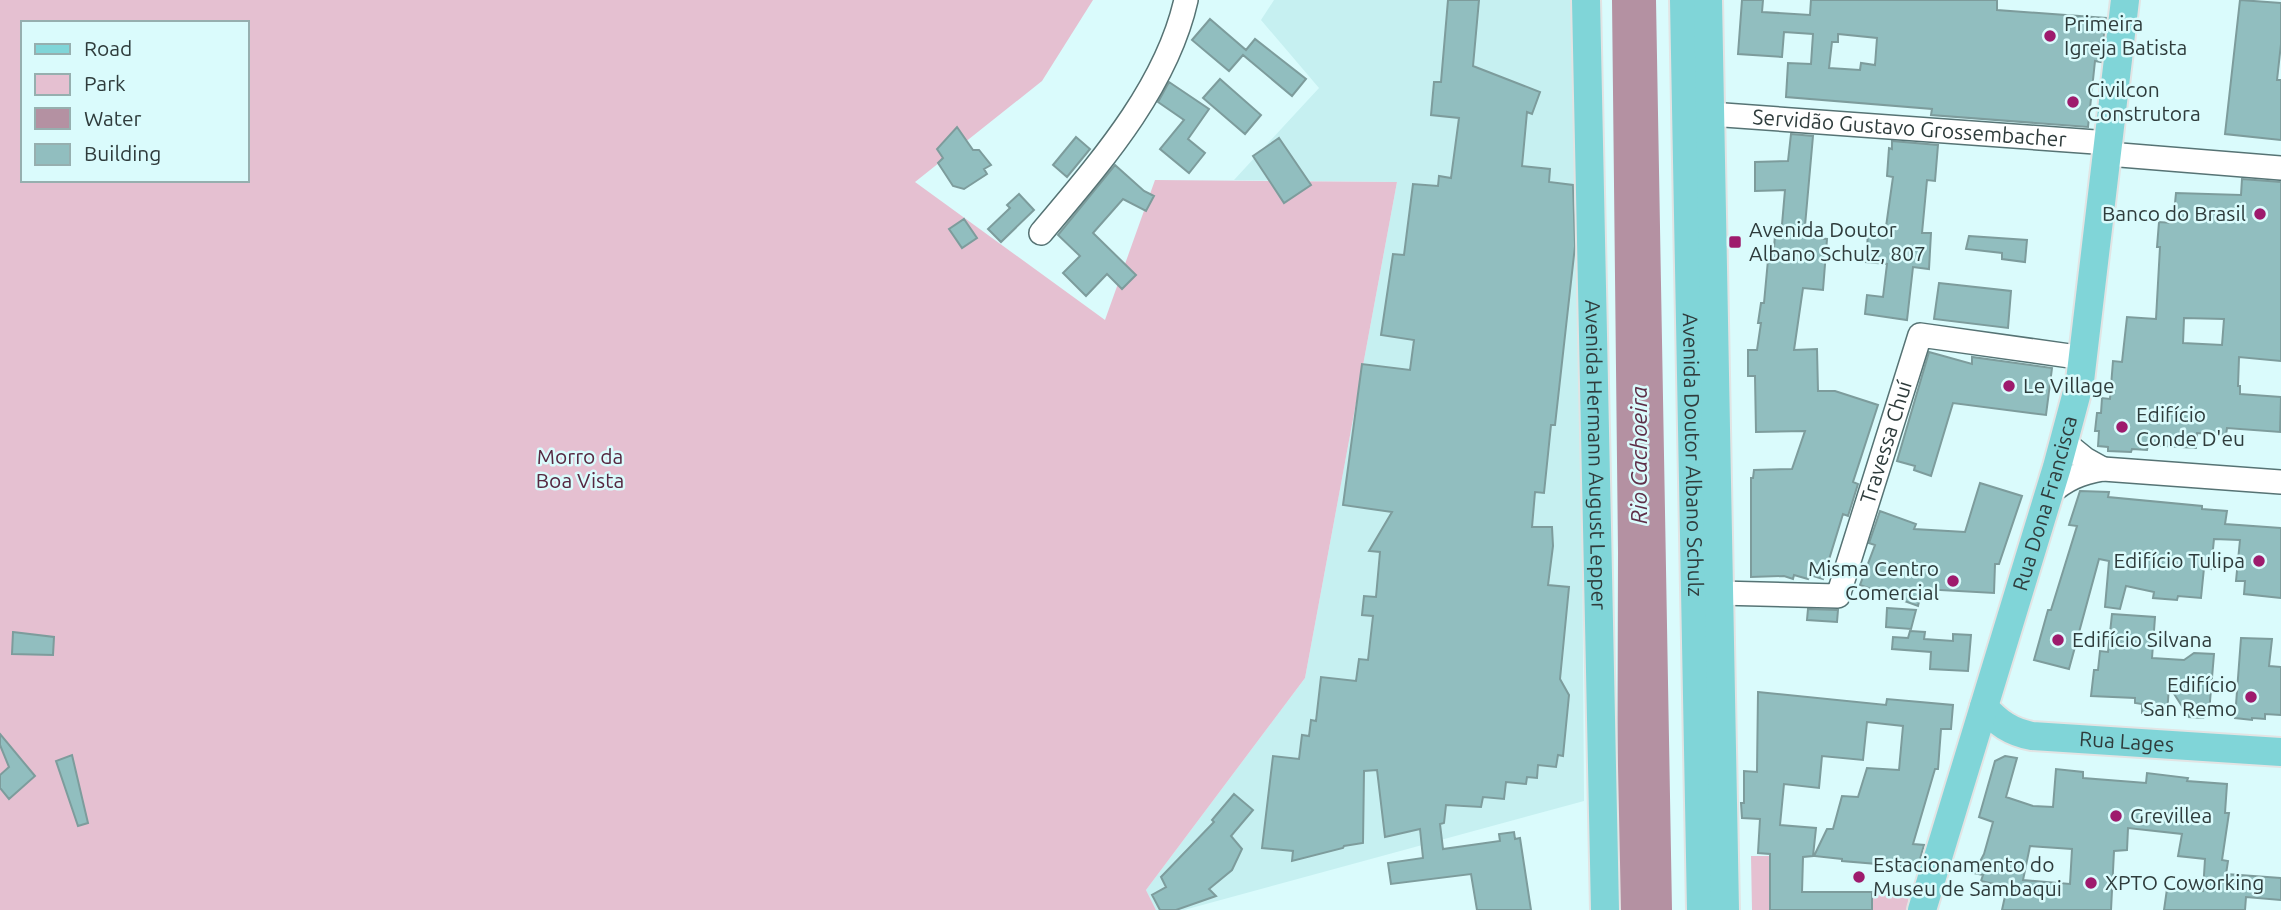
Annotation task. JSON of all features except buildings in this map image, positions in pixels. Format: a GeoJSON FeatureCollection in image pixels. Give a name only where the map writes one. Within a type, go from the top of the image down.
{"type":"FeatureCollection","features":[{"type":"Feature","properties":{"kind":"main road","name":"Avenida Hermann August Lepper"},"geometry":{"type":"LineString","coordinates":[[1586,0],[1605,910]]}},
{"type":"Feature","properties":{"kind":"main road","name":"Avenida Doutor Albano Schulz"},"geometry":{"type":"LineString","coordinates":[[1684,0],[1701,910]]}},
{"type":"Feature","properties":{"kind":"main road","name":"Avenida Doutor Albano Schulz"},"geometry":{"type":"LineString","coordinates":[[1708,0],[1725,910]]}},
{"type":"Feature","properties":{"kind":"main road","name":"Rua Dona Francisca"},"geometry":{"type":"LineString","coordinates":[[1923,910],[2049,494],[2084,358],[2125,0]]}},
{"type":"Feature","properties":{"kind":"main road","name":"Rua Lages"},"geometry":{"type":"LineString","coordinates":[[1984,707],[1996,721],[2008,729],[2032,736],[2281,752]]}},
{"type":"Feature","properties":{"kind":"street"},"geometry":{"type":"LineString","coordinates":[[1041,233],[1108,153],[1128,123],[1166,57],[1177,33],[1186,0]]}},
{"type":"Feature","properties":{"kind":"street","name":"Servidão Gustavo Grossembacher"},"geometry":{"type":"LineString","coordinates":[[1710,114],[2108,148],[2281,168]]}},
{"type":"Feature","properties":{"kind":"street","name":"Travessa Chuí"},"geometry":{"type":"LineString","coordinates":[[1719,593],[1838,596],[1920,335],[2084,358]]}},
{"type":"Feature","properties":{"kind":"street"},"geometry":{"type":"LineString","coordinates":[[2064,442],[2084,459],[2102,469]]}},
{"type":"Feature","properties":{"kind":"street"},"geometry":{"type":"LineString","coordinates":[[2049,494],[2074,475],[2102,469],[2281,482]]}},
{"type":"Feature","properties":{"kind":"shaded area"},"geometry":{"type":"Polygon","coordinates":[[[1274,0],[1572,0],[1579,76],[1584,801],[1184,910],[1156,910],[1146,890],[1305,678],[1397,182],[1234,180],[1319,88],[1261,20],[1274,0]]]}},
{"type":"Feature","properties":{"kind":"green space","name":"Morro da Boa Vista"},"geometry":{"type":"Polygon","coordinates":[[[0,0],[1093,0],[1042,81],[915,182],[1105,320],[1155,180],[1397,182],[1305,678],[1146,890],[1156,910],[0,910],[0,0]]]}},
{"type":"Feature","properties":{"kind":"green space"},"geometry":{"type":"Polygon","coordinates":[[[1751,856],[1770,856],[1770,910],[1752,910],[1751,856]]]}},
{"type":"Feature","properties":{"kind":"green space"},"geometry":{"type":"Polygon","coordinates":[[[1874,887],[1910,888],[1907,910],[1872,910],[1874,887]]]}},
{"type":"Feature","properties":{"kind":"water","name":"Rio Cachoeira"},"geometry":{"type":"Polygon","coordinates":[[[1612,0],[1656,0],[1672,910],[1617,910],[1618,552],[1612,0]]]}},
{"type":"Feature","properties":{"kind":"place","name":"Primeira Igreja Batista"},"geometry":{"type":"Point","coordinates":[2050,36]}},
{"type":"Feature","properties":{"kind":"place","name":"Civilcon Construtora"},"geometry":{"type":"Point","coordinates":[2073,102]}},
{"type":"Feature","properties":{"kind":"place","name":"Banco do Brasil"},"geometry":{"type":"Point","coordinates":[2260,214]}},
{"type":"Feature","properties":{"kind":"place","name":"Avenida Doutor Albano Schulz, 807"},"geometry":{"type":"Point","coordinates":[1735,242]}},
{"type":"Feature","properties":{"kind":"place","name":"Le Village"},"geometry":{"type":"Point","coordinates":[2009,386]}},
{"type":"Feature","properties":{"kind":"place","name":"Edifício Conde D'eu"},"geometry":{"type":"Point","coordinates":[2122,427]}},
{"type":"Feature","properties":{"kind":"place","name":"Edifício Tulipa"},"geometry":{"type":"Point","coordinates":[2259,561]}},
{"type":"Feature","properties":{"kind":"place","name":"Misma Centro Comercial"},"geometry":{"type":"Point","coordinates":[1953,581]}},
{"type":"Feature","properties":{"kind":"place","name":"Edifício Silvana"},"geometry":{"type":"Point","coordinates":[2058,640]}},
{"type":"Feature","properties":{"kind":"place","name":"Edifício San Remo"},"geometry":{"type":"Point","coordinates":[2251,697]}},
{"type":"Feature","properties":{"kind":"place","name":"Grevillea"},"geometry":{"type":"Point","coordinates":[2116,816]}},
{"type":"Feature","properties":{"kind":"place","name":"Estacionamento do Museu de Sambaqui"},"geometry":{"type":"Point","coordinates":[1859,877]}},
{"type":"Feature","properties":{"kind":"place","name":"XPTO Coworking"},"geometry":{"type":"Point","coordinates":[2091,883]}}]}
